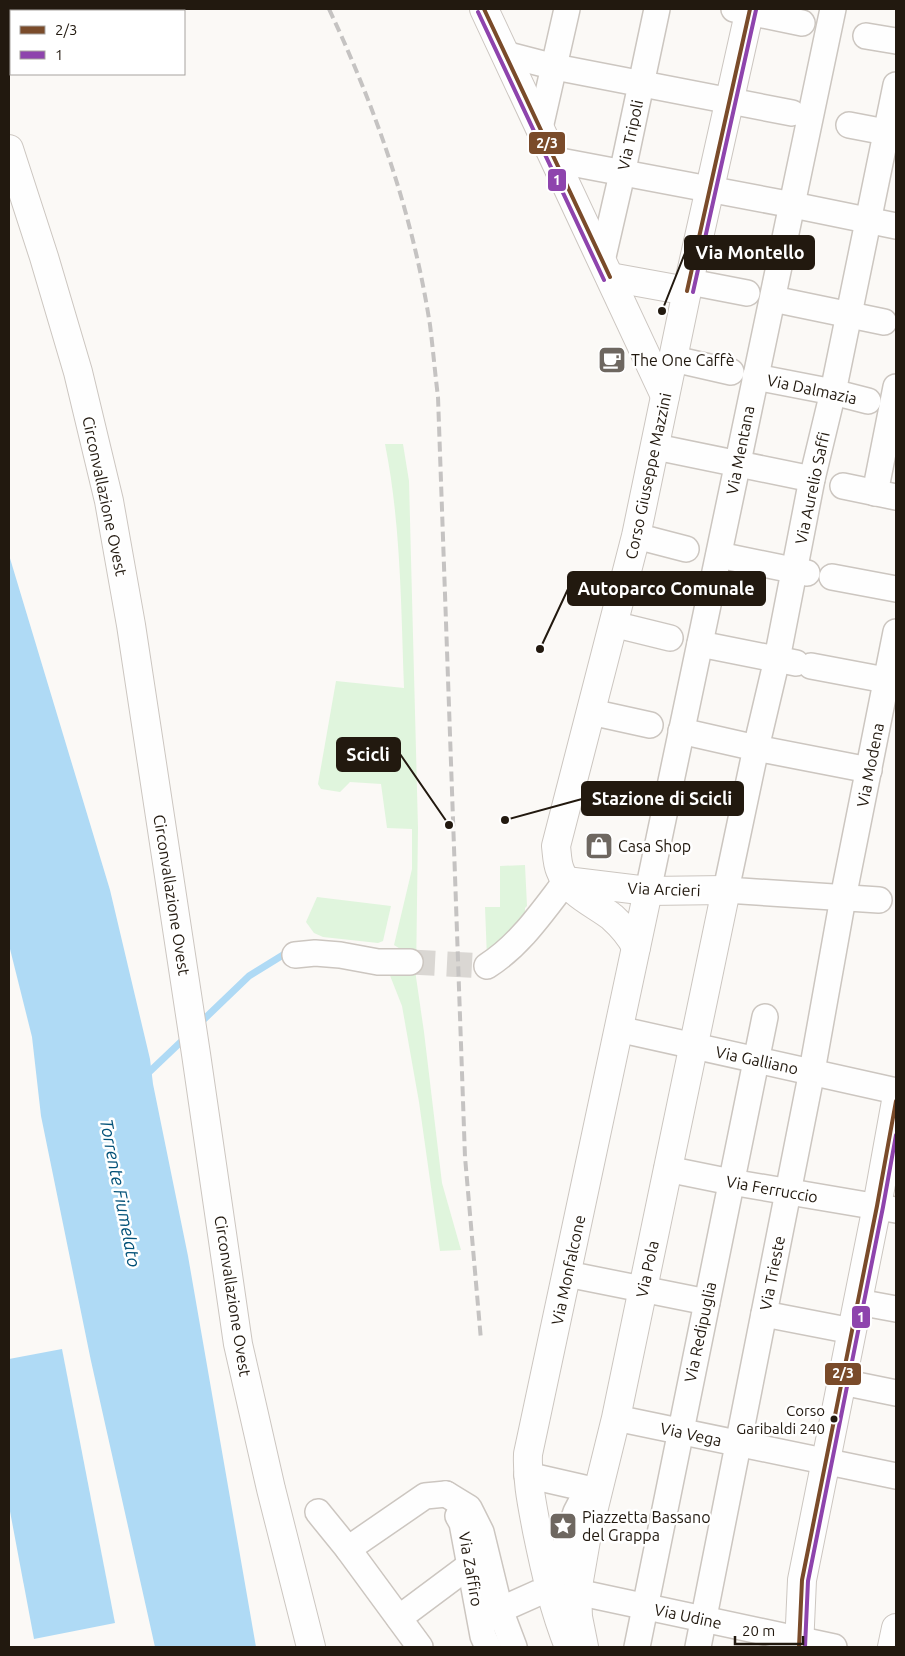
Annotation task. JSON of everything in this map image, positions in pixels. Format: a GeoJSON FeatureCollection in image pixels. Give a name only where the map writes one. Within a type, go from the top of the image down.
{"type":"FeatureCollection","features":[{"type":"Feature","properties":{"kind":"main road","name":"Corso Giuseppe Mazzini"},"geometry":{"type":"LineString","coordinates":[[566,881],[559,870],[556,846],[636,536],[730,100],[744,10]]}},
{"type":"Feature","properties":{"kind":"main road"},"geometry":{"type":"LineString","coordinates":[[486,11],[665,396]]}},
{"type":"Feature","properties":{"kind":"main road","name":"Circonvallazione Ovest"},"geometry":{"type":"LineString","coordinates":[[9,149],[44,257],[78,372],[109,501],[131,625],[238,1344],[273,1498],[310,1647]]}},
{"type":"Feature","properties":{"kind":"main road"},"geometry":{"type":"LineString","coordinates":[[606,269],[689,286]]}},
{"type":"Feature","properties":{"kind":"main road"},"geometry":{"type":"LineString","coordinates":[[566,881],[575,891],[612,917],[629,933],[636,947]]}},
{"type":"Feature","properties":{"kind":"main road","name":"Via Arcieri"},"geometry":{"type":"LineString","coordinates":[[566,881],[648,891],[726,890]]}},
{"type":"Feature","properties":{"kind":"main road","name":"Via Pola"},"geometry":{"type":"LineString","coordinates":[[584,1647],[578,1617],[578,1592],[593,1490],[616,1418],[726,890]]}},
{"type":"Feature","properties":{"kind":"main road","name":"Via Monfalcone"},"geometry":{"type":"LineString","coordinates":[[570,1647],[544,1591],[539,1542],[527,1475],[528,1454],[648,891]]}},
{"type":"Feature","properties":{"kind":"main road"},"geometry":{"type":"LineString","coordinates":[[799,1643],[802,1580],[852,1331],[858,1302],[887,1208],[896,1102]]}},
{"type":"Feature","properties":{"kind":"main road"},"geometry":{"type":"LineString","coordinates":[[892,1647],[896,1628]]}},
{"type":"Feature","properties":{"kind":"street"},"geometry":{"type":"LineString","coordinates":[[540,128],[567,9]]}},
{"type":"Feature","properties":{"kind":"street","name":"Via Tripoli"},"geometry":{"type":"LineString","coordinates":[[606,269],[622,174],[657,9]]}},
{"type":"Feature","properties":{"kind":"street"},"geometry":{"type":"LineString","coordinates":[[744,10],[802,23]]}},
{"type":"Feature","properties":{"kind":"street"},"geometry":{"type":"LineString","coordinates":[[831,19],[861,35],[896,41]]}},
{"type":"Feature","properties":{"kind":"street","name":"Via Mentana"},"geometry":{"type":"LineString","coordinates":[[648,891],[755,377],[793,205],[801,115],[831,19]]}},
{"type":"Feature","properties":{"kind":"street"},"geometry":{"type":"LineString","coordinates":[[505,54],[555,67],[891,133]]}},
{"type":"Feature","properties":{"kind":"street","name":"Via Aurelio Saffi"},"geometry":{"type":"LineString","coordinates":[[726,890],[756,748],[795,662],[801,572],[812,480],[868,220],[891,133],[896,85]]}},
{"type":"Feature","properties":{"kind":"street"},"geometry":{"type":"LineString","coordinates":[[555,160],[896,226]]}},
{"type":"Feature","properties":{"kind":"street"},"geometry":{"type":"LineString","coordinates":[[689,286],[747,293]]}},
{"type":"Feature","properties":{"kind":"street"},"geometry":{"type":"LineString","coordinates":[[773,299],[884,322]]}},
{"type":"Feature","properties":{"kind":"street"},"geometry":{"type":"LineString","coordinates":[[674,359],[731,372]]}},
{"type":"Feature","properties":{"kind":"street","name":"Via Dalmazia"},"geometry":{"type":"LineString","coordinates":[[755,377],[868,401]]}},
{"type":"Feature","properties":{"kind":"street"},"geometry":{"type":"LineString","coordinates":[[844,486],[886,495],[895,400]]}},
{"type":"Feature","properties":{"kind":"street"},"geometry":{"type":"LineString","coordinates":[[656,447],[812,480]]}},
{"type":"Feature","properties":{"kind":"street"},"geometry":{"type":"LineString","coordinates":[[636,536],[686,549]]}},
{"type":"Feature","properties":{"kind":"street"},"geometry":{"type":"LineString","coordinates":[[719,555],[801,572]]}},
{"type":"Feature","properties":{"kind":"street"},"geometry":{"type":"LineString","coordinates":[[832,577],[896,589]]}},
{"type":"Feature","properties":{"kind":"street"},"geometry":{"type":"LineString","coordinates":[[613,624],[670,638]]}},
{"type":"Feature","properties":{"kind":"street","name":"Via Modena"},"geometry":{"type":"LineString","coordinates":[[843,898],[869,770],[892,681],[896,632]]}},
{"type":"Feature","properties":{"kind":"street"},"geometry":{"type":"LineString","coordinates":[[700,644],[892,681]]}},
{"type":"Feature","properties":{"kind":"street"},"geometry":{"type":"LineString","coordinates":[[591,712],[650,725]]}},
{"type":"Feature","properties":{"kind":"street"},"geometry":{"type":"LineString","coordinates":[[681,731],[869,770]]}},
{"type":"Feature","properties":{"kind":"street"},"geometry":{"type":"LineString","coordinates":[[487,966],[526,933],[566,881]]}},
{"type":"Feature","properties":{"kind":"street","name":"Via Arcieri"},"geometry":{"type":"LineString","coordinates":[[726,890],[879,900]]}},
{"type":"Feature","properties":{"kind":"street","name":"Via Trieste"},"geometry":{"type":"LineString","coordinates":[[698,1647],[812,1071],[843,898]]}},
{"type":"Feature","properties":{"kind":"street"},"geometry":{"type":"LineString","coordinates":[[295,955],[315,953],[340,955],[378,962],[410,962]]}},
{"type":"Feature","properties":{"kind":"street","name":"Via Redipuglia"},"geometry":{"type":"LineString","coordinates":[[637,1647],[765,1017]]}},
{"type":"Feature","properties":{"kind":"street","name":"Via Galliano"},"geometry":{"type":"LineString","coordinates":[[618,1030],[896,1090]]}},
{"type":"Feature","properties":{"kind":"street","name":"Via Ferruccio"},"geometry":{"type":"LineString","coordinates":[[667,1169],[787,1192],[887,1208]]}},
{"type":"Feature","properties":{"kind":"street"},"geometry":{"type":"LineString","coordinates":[[567,1274],[707,1302]]}},
{"type":"Feature","properties":{"kind":"street"},"geometry":{"type":"LineString","coordinates":[[858,1302],[896,1309]]}},
{"type":"Feature","properties":{"kind":"street"},"geometry":{"type":"LineString","coordinates":[[764,1314],[852,1331]]}},
{"type":"Feature","properties":{"kind":"street"},"geometry":{"type":"LineString","coordinates":[[842,1382],[896,1394]]}},
{"type":"Feature","properties":{"kind":"street","name":"Via Vega"},"geometry":{"type":"LineString","coordinates":[[616,1418],[896,1476]]}},
{"type":"Feature","properties":{"kind":"street"},"geometry":{"type":"LineString","coordinates":[[507,1607],[544,1591],[576,1512],[593,1490],[527,1475]]}},
{"type":"Feature","properties":{"kind":"street"},"geometry":{"type":"LineString","coordinates":[[348,1549],[424,1496],[446,1494],[469,1508],[481,1532],[507,1607],[514,1647]]}},
{"type":"Feature","properties":{"kind":"street","name":"Via Zaffiro"},"geometry":{"type":"LineString","coordinates":[[446,1494],[462,1523],[483,1636],[488,1647]]}},
{"type":"Feature","properties":{"kind":"street"},"geometry":{"type":"LineString","coordinates":[[318,1512],[348,1549],[420,1647]]}},
{"type":"Feature","properties":{"kind":"street"},"geometry":{"type":"LineString","coordinates":[[399,1618],[470,1565]]}},
{"type":"Feature","properties":{"kind":"street","name":"Via Udine"},"geometry":{"type":"LineString","coordinates":[[578,1592],[704,1619],[799,1643],[834,1647]]}},
{"type":"Feature","properties":{"kind":"green space"},"geometry":{"type":"Polygon","coordinates":[[[385,444],[403,444],[409,481],[418,828],[416,977],[442,1183],[461,1250],[440,1251],[419,1102],[402,1006],[389,973],[410,955],[394,945],[412,869],[412,829],[387,828],[381,784],[350,782],[340,792],[321,789],[318,784],[336,681],[404,688],[397,535],[385,444]]]}},
{"type":"Feature","properties":{"kind":"green space"},"geometry":{"type":"Polygon","coordinates":[[[525,865],[527,906],[525,908],[525,920],[487,959],[485,907],[500,907],[500,866],[525,865]]]}},
{"type":"Feature","properties":{"kind":"green space"},"geometry":{"type":"Polygon","coordinates":[[[317,897],[391,906],[383,941],[378,943],[323,937],[314,933],[306,922],[317,897]]]}},
{"type":"Feature","properties":{"kind":"water","name":"Torrente Fiumelato"},"geometry":{"type":"Polygon","coordinates":[[[9,555],[110,890],[150,1059],[153,1084],[188,1256],[256,1647],[155,1647],[91,1361],[41,1116],[32,1037],[9,945],[9,555]]]}},
{"type":"Feature","properties":{"kind":"water"},"geometry":{"type":"Polygon","coordinates":[[[62,1349],[115,1623],[34,1639],[9,1506],[9,1359],[62,1349]]]}},
{"type":"Feature","properties":{"kind":"waterway"},"geometry":{"type":"LineString","coordinates":[[199,1024],[249,976],[283,955]]}},
{"type":"Feature","properties":{"kind":"waterway"},"geometry":{"type":"LineString","coordinates":[[145,1076],[186,1037]]}},
{"type":"Feature","properties":{"kind":"tunnel"},"geometry":{"type":"LineString","coordinates":[[410,962],[487,966]]}},
{"type":"Feature","properties":{"kind":"railway"},"geometry":{"type":"LineString","coordinates":[[329,9],[362,85],[391,163],[414,243],[430,325],[438,397],[465,1157],[481,1340]]}},
{"type":"Feature","properties":{"kind":"transit line","name":"2/3"},"geometry":{"type":"LineString","coordinates":[[484,9],[610,277]]}},
{"type":"Feature","properties":{"kind":"transit line","name":"2/3"},"geometry":{"type":"LineString","coordinates":[[687,291],[750,9]]}},
{"type":"Feature","properties":{"kind":"transit line","name":"1"},"geometry":{"type":"LineString","coordinates":[[693,292],[756,10]]}},
{"type":"Feature","properties":{"kind":"transit line","name":"1"},"geometry":{"type":"LineString","coordinates":[[478,12],[604,280]]}},
{"type":"Feature","properties":{"kind":"transit line","name":"2/3"},"geometry":{"type":"LineString","coordinates":[[799,1647],[802,1580],[877,1206],[896,1101]]}},
{"type":"Feature","properties":{"kind":"transit line","name":"1"},"geometry":{"type":"LineString","coordinates":[[805,1647],[808,1581],[896,1135]]}},
{"type":"Feature","properties":{"kind":"place","name":"Via Montello"},"geometry":{"type":"Point","coordinates":[662,311]}},
{"type":"Feature","properties":{"kind":"place","name":"The One Caffè"},"geometry":{"type":"Point","coordinates":[612,360]}},
{"type":"Feature","properties":{"kind":"place","name":"Autoparco Comunale"},"geometry":{"type":"Point","coordinates":[540,649]}},
{"type":"Feature","properties":{"kind":"place","name":"Stazione di Scicli"},"geometry":{"type":"Point","coordinates":[505,820]}},
{"type":"Feature","properties":{"kind":"place","name":"Scicli"},"geometry":{"type":"Point","coordinates":[449,825]}},
{"type":"Feature","properties":{"kind":"place","name":"Casa Shop"},"geometry":{"type":"Point","coordinates":[599,846]}},
{"type":"Feature","properties":{"kind":"place","name":"Corso Garibaldi 240"},"geometry":{"type":"Point","coordinates":[834,1419]}},
{"type":"Feature","properties":{"kind":"place","name":"Piazzetta Bassano del Grappa"},"geometry":{"type":"Point","coordinates":[563,1526]}}]}
